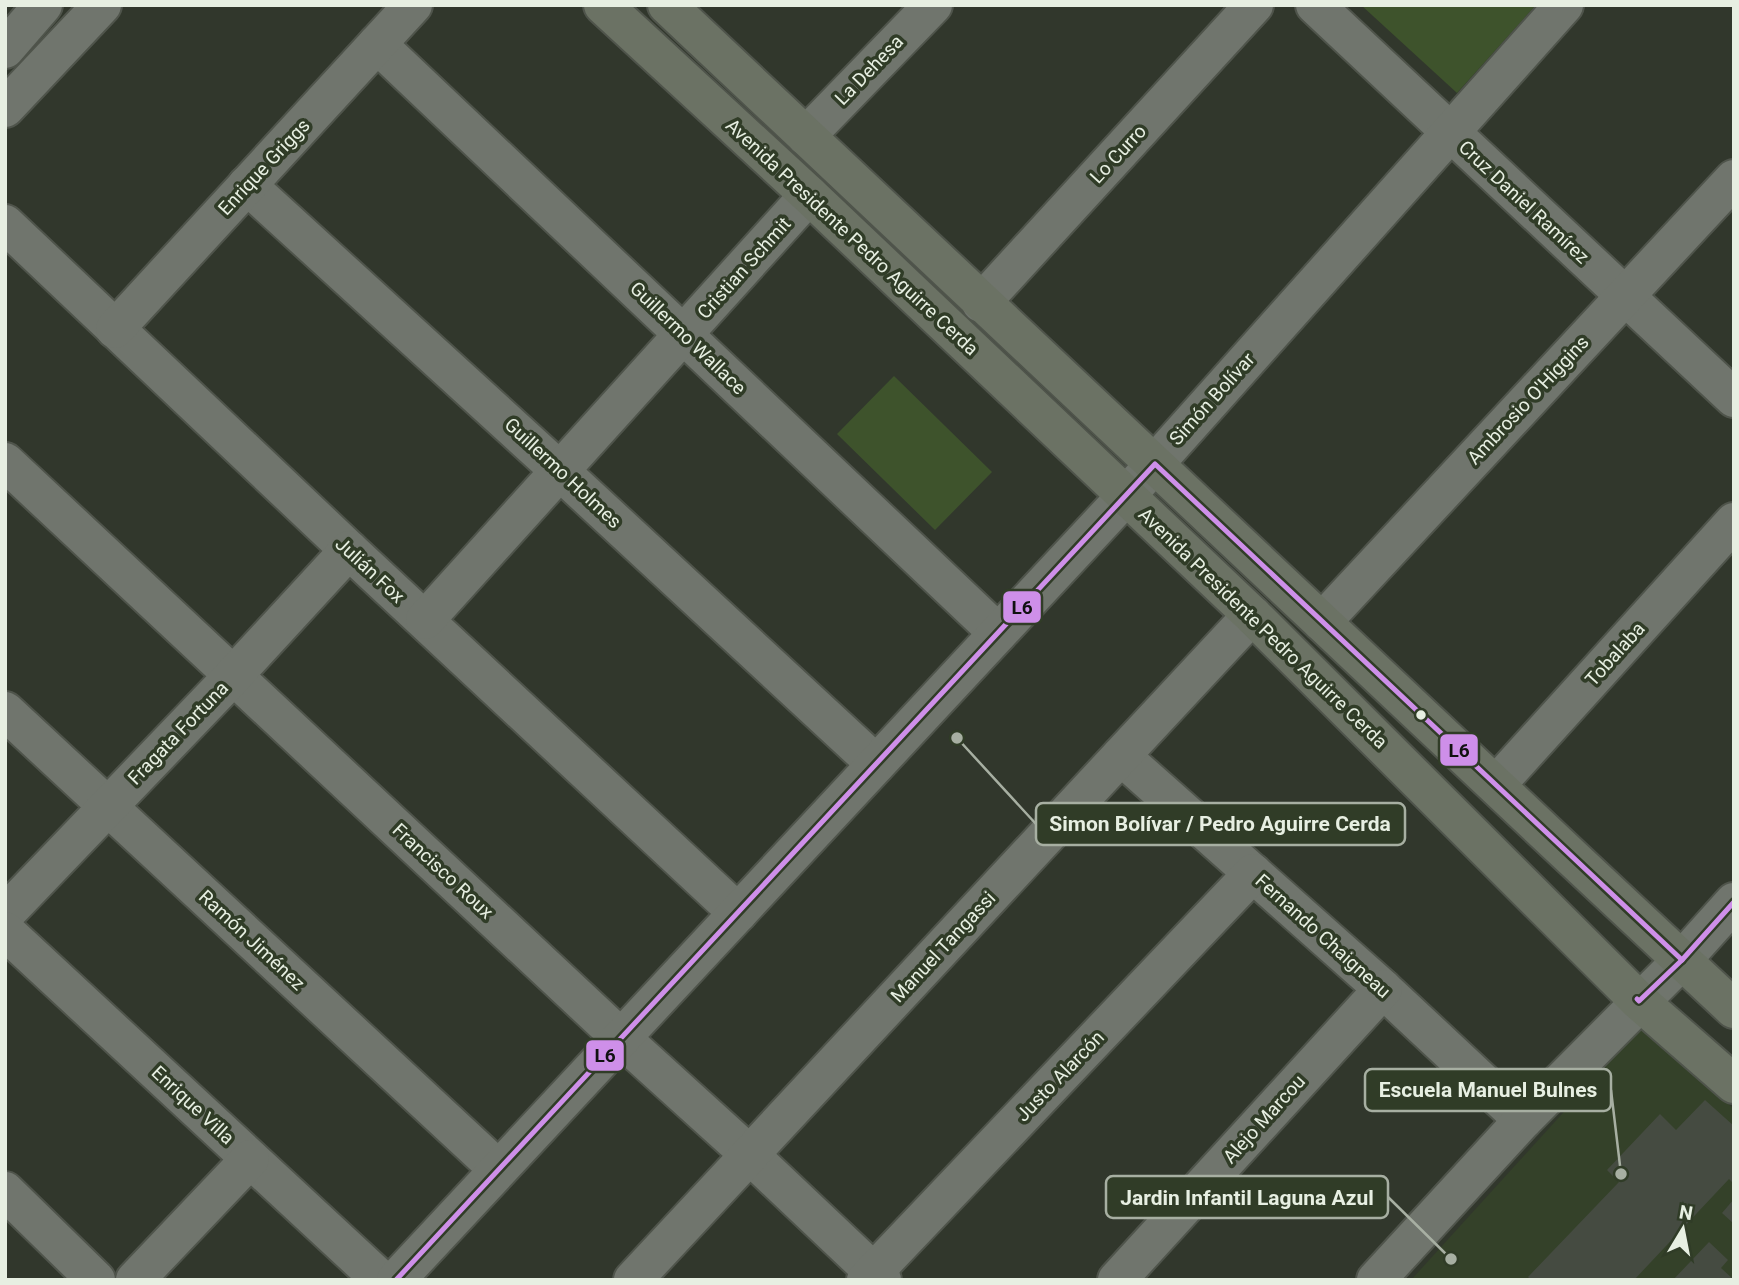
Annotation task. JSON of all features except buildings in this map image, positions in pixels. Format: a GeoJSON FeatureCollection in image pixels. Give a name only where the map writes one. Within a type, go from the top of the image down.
{"type":"FeatureCollection","features":[{"type":"Feature","properties":{"kind":"main road","name":"Avenida Presidente Pedro Aguirre Cerda"},"geometry":{"type":"LineString","coordinates":[[603,5],[809,195],[1252,615],[1639,1001],[1734,1084]]}},
{"type":"Feature","properties":{"kind":"main road","name":"Avenida Presidente Pedro Aguirre Cerda"},"geometry":{"type":"LineString","coordinates":[[667,5],[1734,1009]]}},
{"type":"Feature","properties":{"kind":"street"},"geometry":{"type":"LineString","coordinates":[[5,49],[43,5]]}},
{"type":"Feature","properties":{"kind":"street"},"geometry":{"type":"LineString","coordinates":[[5,108],[102,5]]}},
{"type":"Feature","properties":{"kind":"street","name":"Enrique Griggs"},"geometry":{"type":"LineString","coordinates":[[115,329],[412,5]]}},
{"type":"Feature","properties":{"kind":"street","name":"La Dehesa"},"geometry":{"type":"LineString","coordinates":[[806,136],[933,5]]}},
{"type":"Feature","properties":{"kind":"street","name":"Lo Curro"},"geometry":{"type":"LineString","coordinates":[[981,303],[1254,5]]}},
{"type":"Feature","properties":{"kind":"street","name":"Cruz Daniel Ramírez"},"geometry":{"type":"LineString","coordinates":[[1315,5],[1734,398]]}},
{"type":"Feature","properties":{"kind":"street","name":"Simón Bolívar"},"geometry":{"type":"LineString","coordinates":[[396,1280],[1126,496],[1564,5]]}},
{"type":"Feature","properties":{"kind":"street","name":"Guillermo Wallace"},"geometry":{"type":"LineString","coordinates":[[377,44],[998,633]]}},
{"type":"Feature","properties":{"kind":"street","name":"Ambrosio O'Higgins"},"geometry":{"type":"LineString","coordinates":[[1322,622],[1734,179]]}},
{"type":"Feature","properties":{"kind":"street","name":"Guillermo Holmes"},"geometry":{"type":"LineString","coordinates":[[247,185],[561,471],[876,764]]}},
{"type":"Feature","properties":{"kind":"street","name":"Cristian Schmit"},"geometry":{"type":"LineString","coordinates":[[425,620],[809,195]]}},
{"type":"Feature","properties":{"kind":"street","name":"Julián Fox"},"geometry":{"type":"LineString","coordinates":[[5,224],[738,913]]}},
{"type":"Feature","properties":{"kind":"street","name":"Francisco Roux"},"geometry":{"type":"LineString","coordinates":[[5,462],[621,1038],[750,1155],[874,1277]]}},
{"type":"Feature","properties":{"kind":"street","name":"Tobalaba"},"geometry":{"type":"LineString","coordinates":[[1496,785],[1734,522]]}},
{"type":"Feature","properties":{"kind":"street","name":"Fragata Fortuna"},"geometry":{"type":"LineString","coordinates":[[5,914],[233,676],[349,550]]}},
{"type":"Feature","properties":{"kind":"street","name":"Manuel Tangassi"},"geometry":{"type":"LineString","coordinates":[[633,1280],[1252,615]]}},
{"type":"Feature","properties":{"kind":"street","name":"Ramón Jiménez"},"geometry":{"type":"LineString","coordinates":[[5,711],[498,1169]]}},
{"type":"Feature","properties":{"kind":"street","name":"Fernando Chaigneau"},"geometry":{"type":"LineString","coordinates":[[1121,756],[1383,989],[1522,1120]]}},
{"type":"Feature","properties":{"kind":"street","name":"Justo Alarcón"},"geometry":{"type":"LineString","coordinates":[[874,1277],[1253,873]]}},
{"type":"Feature","properties":{"kind":"street"},"geometry":{"type":"LineString","coordinates":[[1376,1280],[1522,1120],[1682,960],[1734,902]]}},
{"type":"Feature","properties":{"kind":"street","name":"Enrique Villa"},"geometry":{"type":"LineString","coordinates":[[5,931],[381,1280]]}},
{"type":"Feature","properties":{"kind":"street","name":"Alejo Marcou"},"geometry":{"type":"LineString","coordinates":[[1117,1280],[1383,989]]}},
{"type":"Feature","properties":{"kind":"street"},"geometry":{"type":"LineString","coordinates":[[135,1280],[250,1159]]}},
{"type":"Feature","properties":{"kind":"street"},"geometry":{"type":"LineString","coordinates":[[5,1191],[96,1280]]}},
{"type":"Feature","properties":{"kind":"shaded area"},"geometry":{"type":"Polygon","coordinates":[[[1361,5],[1536,5],[1457,93],[1361,5]]]}},
{"type":"Feature","properties":{"kind":"shaded area"},"geometry":{"type":"Polygon","coordinates":[[[894,376],[992,472],[935,530],[837,434],[894,376]]]}},
{"type":"Feature","properties":{"kind":"shaded area"},"geometry":{"type":"Polygon","coordinates":[[[1642,1026],[1734,1109],[1734,1280],[1411,1280],[1642,1026]]]}},
{"type":"Feature","properties":{"kind":"transit line","name":"L6"},"geometry":{"type":"LineString","coordinates":[[396,1280],[1155,464],[1682,960]]}},
{"type":"Feature","properties":{"kind":"transit line","name":"L6"},"geometry":{"type":"LineString","coordinates":[[1637,999],[1639,1001],[1682,960],[1734,902]]}},
{"type":"Feature","properties":{"kind":"place","name":"Simon Bolívar / Pedro Aguirre Cerda"},"geometry":{"type":"Point","coordinates":[957,738]}},
{"type":"Feature","properties":{"kind":"place","name":"Escuela Manuel Bulnes"},"geometry":{"type":"Point","coordinates":[1621,1174]}},
{"type":"Feature","properties":{"kind":"place","name":"Jardin Infantil Laguna Azul"},"geometry":{"type":"Point","coordinates":[1451,1259]}}]}
